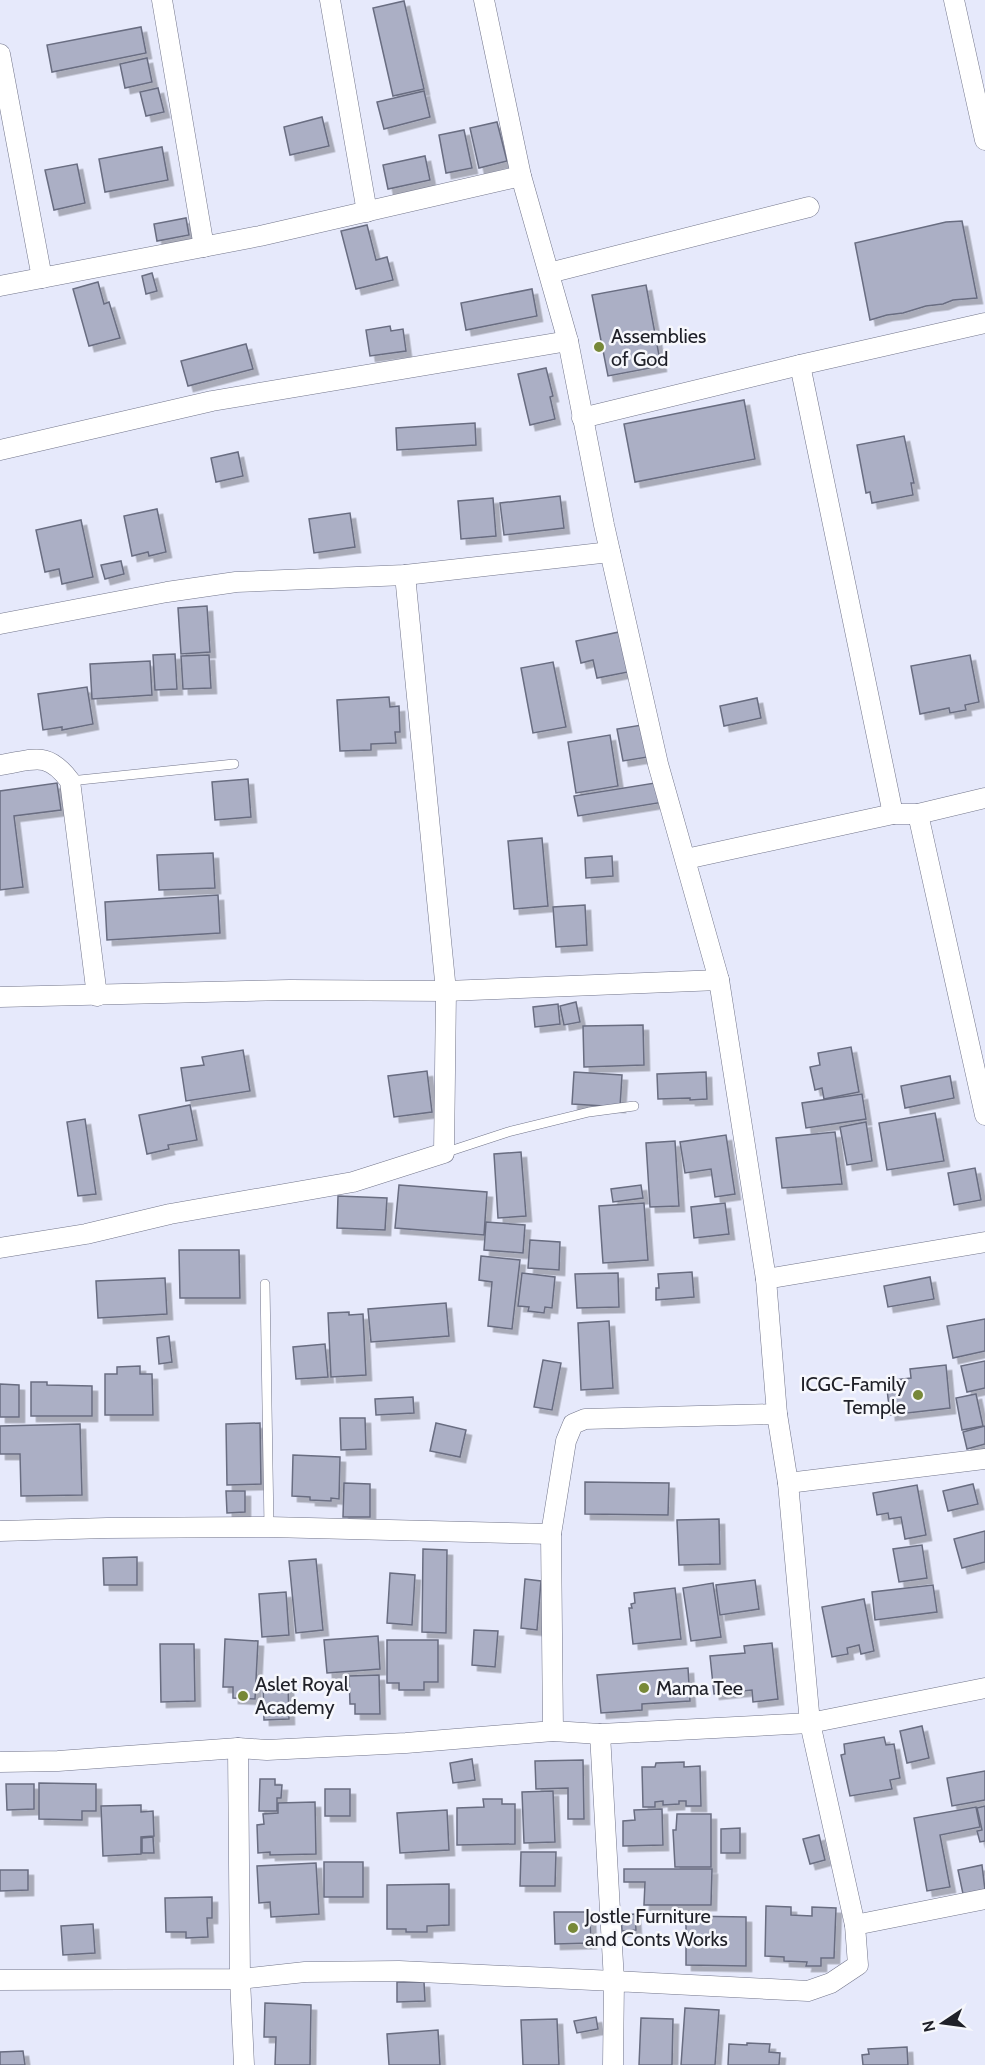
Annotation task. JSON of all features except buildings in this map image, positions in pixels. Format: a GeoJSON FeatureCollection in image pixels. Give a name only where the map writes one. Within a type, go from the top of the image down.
{"type":"FeatureCollection","features":[{"type":"Feature","properties":{"kind":"street"},"geometry":{"type":"LineString","coordinates":[[162,0],[204,247]]}},
{"type":"Feature","properties":{"kind":"street"},"geometry":{"type":"LineString","coordinates":[[330,0],[367,212]]}},
{"type":"Feature","properties":{"kind":"street"},"geometry":{"type":"LineString","coordinates":[[0,1980],[240,1979],[305,1972],[399,1971],[808,1991],[831,1983],[858,1965],[855,1925],[810,1723],[788,1483],[777,1414],[766,1279],[719,980],[658,764],[610,552],[568,340],[521,176],[484,0]]}},
{"type":"Feature","properties":{"kind":"street"},"geometry":{"type":"LineString","coordinates":[[954,0],[985,140]]}},
{"type":"Feature","properties":{"kind":"street"},"geometry":{"type":"LineString","coordinates":[[0,54],[42,278]]}},
{"type":"Feature","properties":{"kind":"street"},"geometry":{"type":"LineString","coordinates":[[0,286],[204,247],[521,176]]}},
{"type":"Feature","properties":{"kind":"street"},"geometry":{"type":"LineString","coordinates":[[549,273],[809,207]]}},
{"type":"Feature","properties":{"kind":"street"},"geometry":{"type":"LineString","coordinates":[[582,418],[985,323]]}},
{"type":"Feature","properties":{"kind":"street"},"geometry":{"type":"LineString","coordinates":[[0,450],[212,401],[568,340]]}},
{"type":"Feature","properties":{"kind":"street"},"geometry":{"type":"LineString","coordinates":[[800,365],[893,814]]}},
{"type":"Feature","properties":{"kind":"street"},"geometry":{"type":"LineString","coordinates":[[0,624],[167,592],[236,582],[405,574],[610,552]]}},
{"type":"Feature","properties":{"kind":"street"},"geometry":{"type":"LineString","coordinates":[[0,1248],[86,1234],[170,1214],[352,1182],[444,1152],[446,991],[405,574]]}},
{"type":"Feature","properties":{"kind":"street"},"geometry":{"type":"LineString","coordinates":[[0,765],[45,759],[60,767],[70,781],[97,996]]}},
{"type":"Feature","properties":{"kind":"street"},"geometry":{"type":"LineString","coordinates":[[686,859],[893,814],[918,814],[985,798]]}},
{"type":"Feature","properties":{"kind":"street"},"geometry":{"type":"LineString","coordinates":[[918,814],[985,1115]]}},
{"type":"Feature","properties":{"kind":"street"},"geometry":{"type":"LineString","coordinates":[[0,997],[290,990],[446,991],[719,980]]}},
{"type":"Feature","properties":{"kind":"street"},"geometry":{"type":"LineString","coordinates":[[766,1279],[985,1242]]}},
{"type":"Feature","properties":{"kind":"street"},"geometry":{"type":"LineString","coordinates":[[553,1731],[551,1534],[566,1441],[573,1424],[585,1419],[777,1414]]}},
{"type":"Feature","properties":{"kind":"street"},"geometry":{"type":"LineString","coordinates":[[788,1483],[985,1459]]}},
{"type":"Feature","properties":{"kind":"street"},"geometry":{"type":"LineString","coordinates":[[0,1531],[269,1527],[551,1534]]}},
{"type":"Feature","properties":{"kind":"street"},"geometry":{"type":"LineString","coordinates":[[0,1761],[58,1761],[238,1748],[267,1750],[360,1745],[553,1731],[600,1734],[810,1723],[985,1688]]}},
{"type":"Feature","properties":{"kind":"street"},"geometry":{"type":"LineString","coordinates":[[600,1734],[615,1981],[613,2065]]}},
{"type":"Feature","properties":{"kind":"street"},"geometry":{"type":"LineString","coordinates":[[238,1748],[240,1979],[244,2065]]}},
{"type":"Feature","properties":{"kind":"street"},"geometry":{"type":"LineString","coordinates":[[855,1925],[985,1899]]}},
{"type":"Feature","properties":{"kind":"lane"},"geometry":{"type":"LineString","coordinates":[[70,781],[234,764]]}},
{"type":"Feature","properties":{"kind":"lane"},"geometry":{"type":"LineString","coordinates":[[444,1152],[508,1132],[589,1112],[634,1106]]}},
{"type":"Feature","properties":{"kind":"lane"},"geometry":{"type":"LineString","coordinates":[[265,1284],[269,1527]]}},
{"type":"Feature","properties":{"kind":"place","name":"Assemblies of God"},"geometry":{"type":"Point","coordinates":[599,347]}},
{"type":"Feature","properties":{"kind":"place","name":"ICGC-Family Temple"},"geometry":{"type":"Point","coordinates":[918,1395]}},
{"type":"Feature","properties":{"kind":"place","name":"Mama Tee"},"geometry":{"type":"Point","coordinates":[644,1688]}},
{"type":"Feature","properties":{"kind":"place","name":"Aslet Royal Academy"},"geometry":{"type":"Point","coordinates":[243,1696]}},
{"type":"Feature","properties":{"kind":"place","name":"Jostle Furniture and Conts Works"},"geometry":{"type":"Point","coordinates":[573,1928]}}]}
